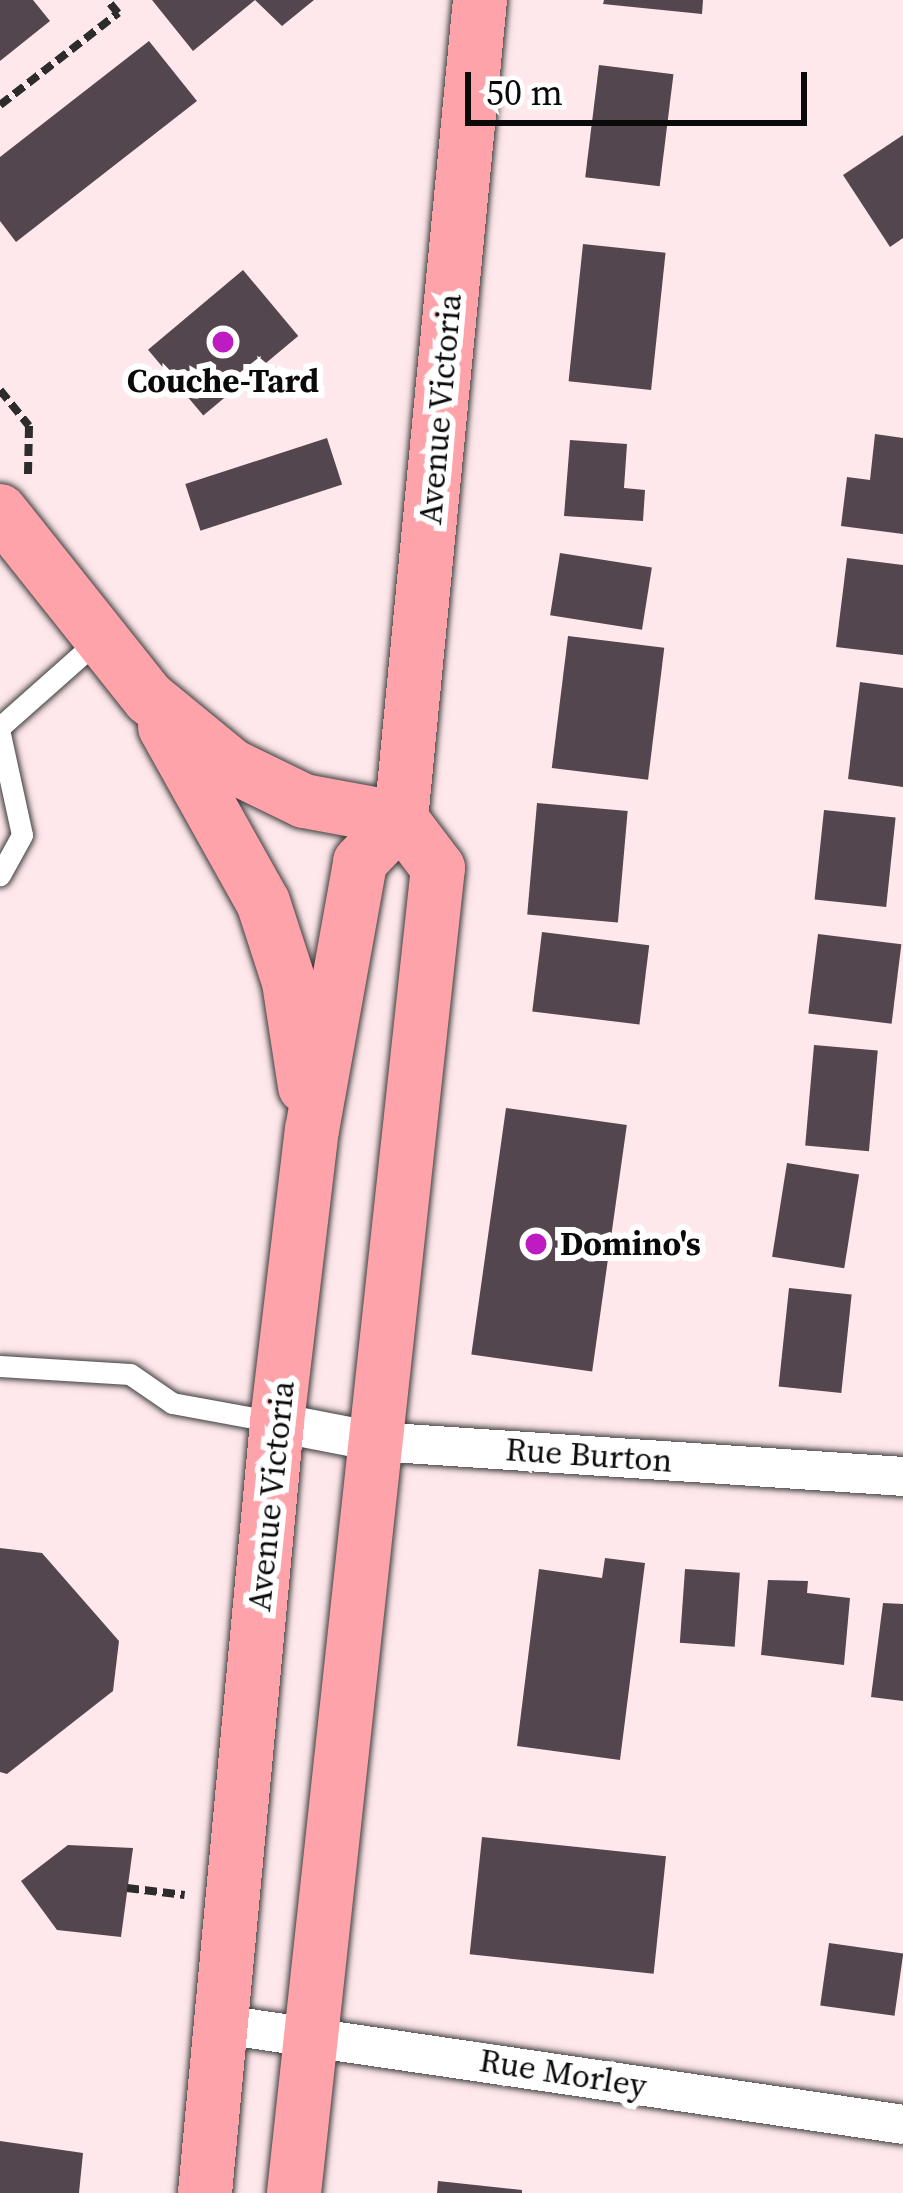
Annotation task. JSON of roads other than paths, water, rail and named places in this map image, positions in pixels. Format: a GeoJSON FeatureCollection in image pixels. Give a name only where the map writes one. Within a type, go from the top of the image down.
{"type":"FeatureCollection","features":[{"type":"Feature","properties":{"kind":"main road","name":"Avenue Victoria"},"geometry":{"type":"LineString","coordinates":[[205,2193],[277,1422],[312,1130],[360,862],[401,819],[480,0]]}},
{"type":"Feature","properties":{"kind":"main road"},"geometry":{"type":"LineString","coordinates":[[0,511],[149,698],[263,902],[289,982],[312,1130]]}},
{"type":"Feature","properties":{"kind":"main road"},"geometry":{"type":"LineString","coordinates":[[149,698],[232,766],[304,801],[401,819],[438,868],[294,2193]]}},
{"type":"Feature","properties":{"kind":"street","name":"Rue Burton"},"geometry":{"type":"LineString","coordinates":[[277,1422],[375,1441],[903,1475]]}},
{"type":"Feature","properties":{"kind":"street","name":"Rue Morley"},"geometry":{"type":"LineString","coordinates":[[222,2024],[903,2124]]}},
{"type":"Feature","properties":{"kind":"lane"},"geometry":{"type":"LineString","coordinates":[[0,875],[22,835],[0,730],[101,637]]}},
{"type":"Feature","properties":{"kind":"lane"},"geometry":{"type":"LineString","coordinates":[[0,1366],[130,1374],[172,1403],[277,1422]]}},
{"type":"Feature","properties":{"kind":"place","name":"Couche-Tard"},"geometry":{"type":"Point","coordinates":[223,342]}},
{"type":"Feature","properties":{"kind":"place","name":"Domino's"},"geometry":{"type":"Point","coordinates":[536,1244]}}]}
